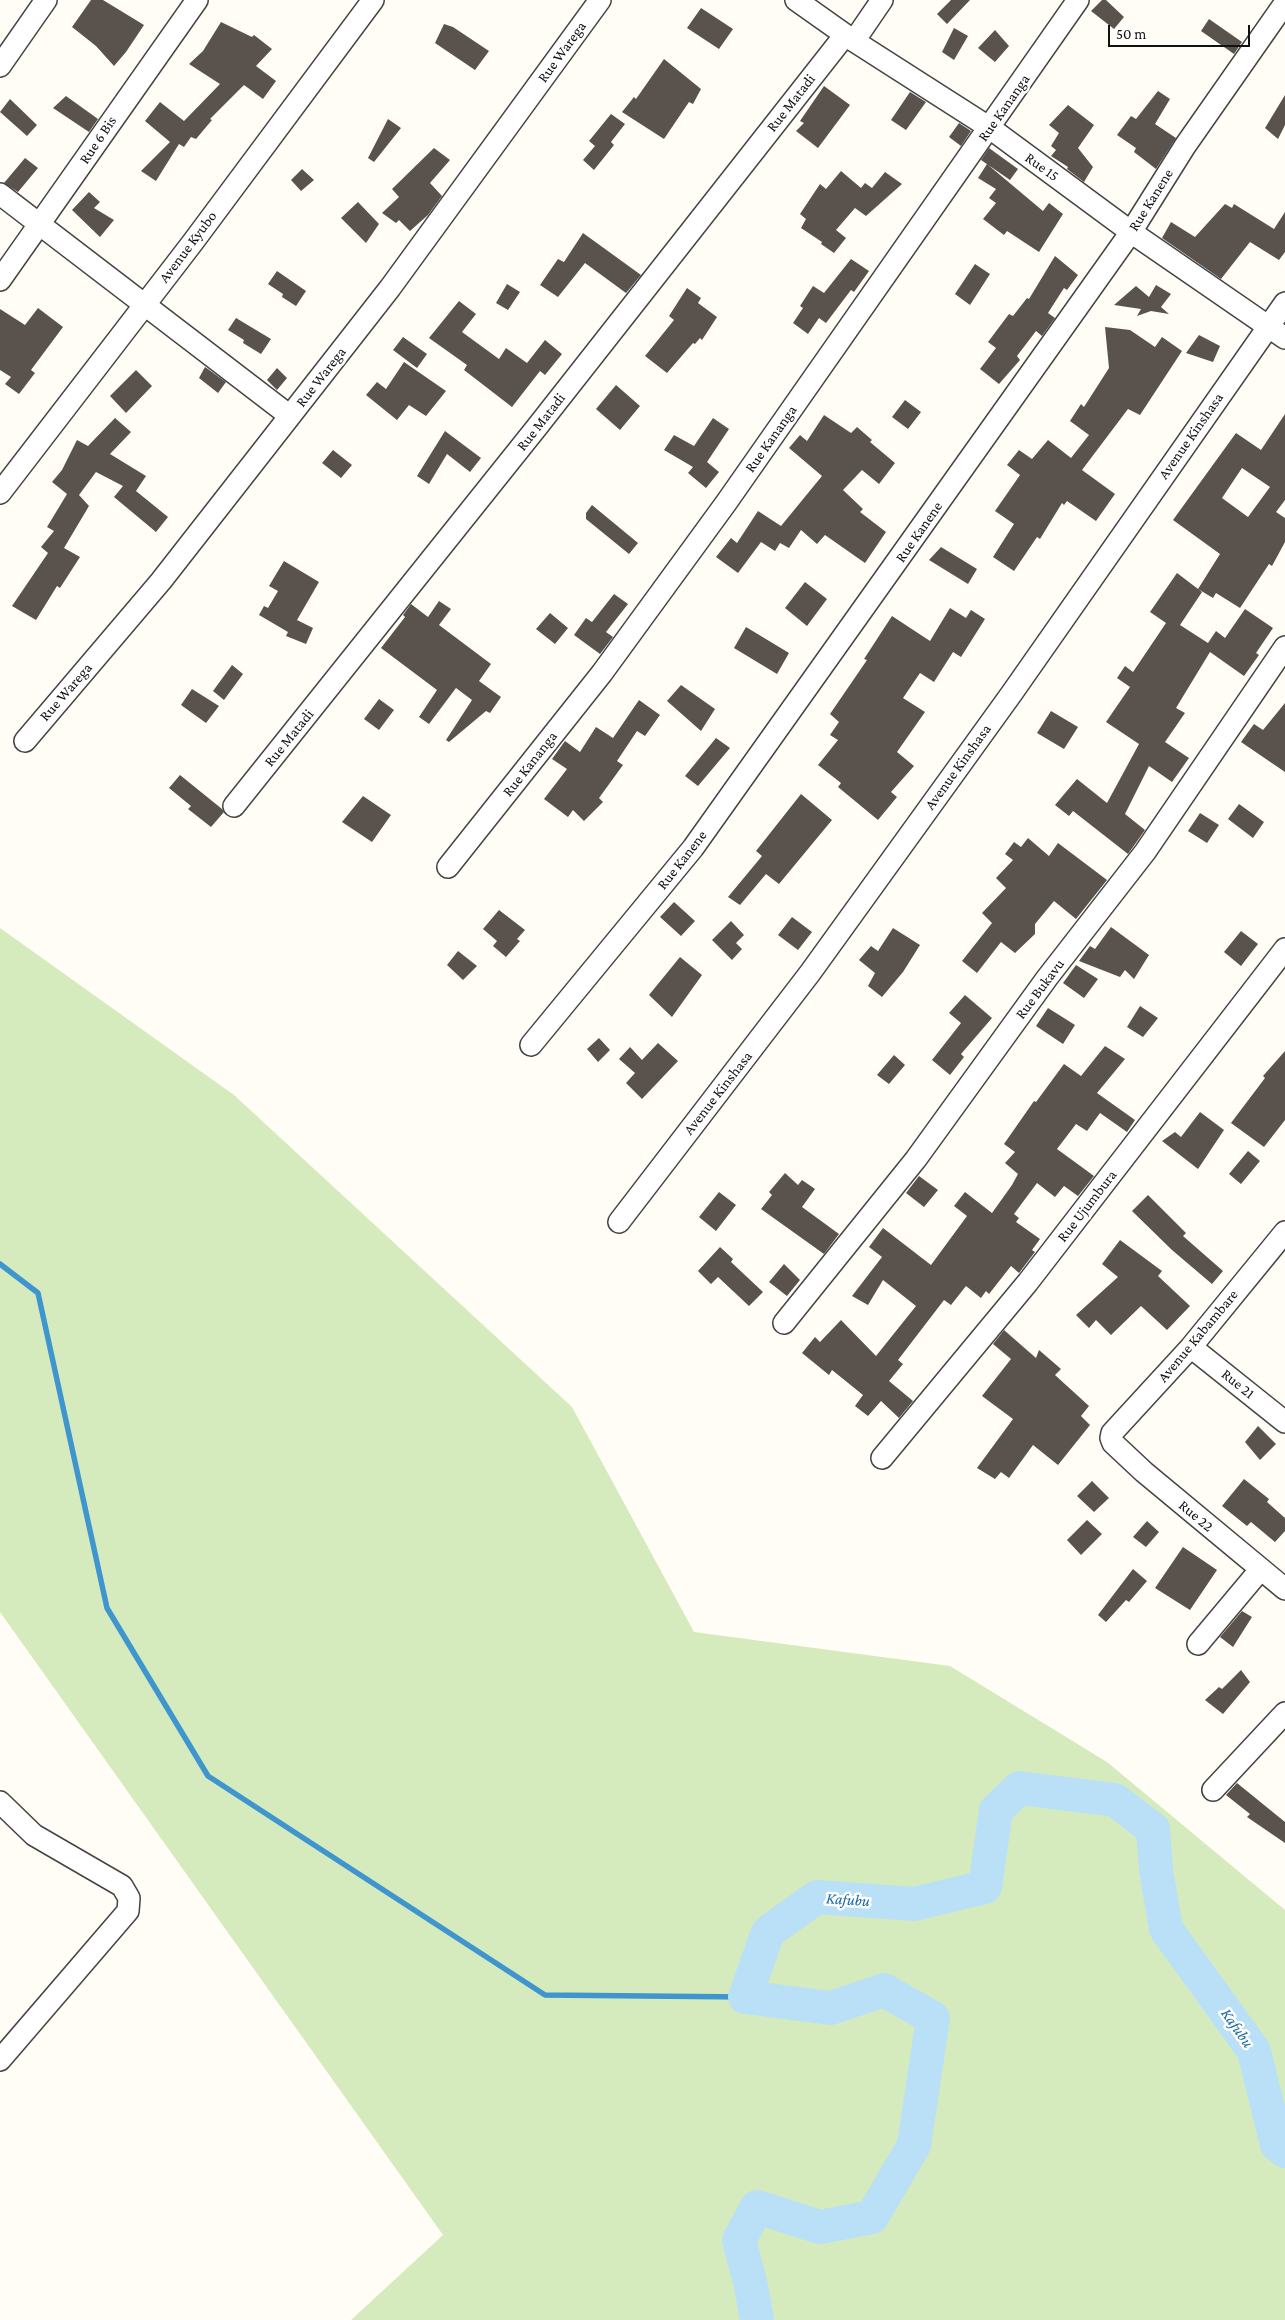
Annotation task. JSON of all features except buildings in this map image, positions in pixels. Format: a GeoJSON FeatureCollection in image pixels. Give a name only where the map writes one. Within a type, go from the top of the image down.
{"type":"FeatureCollection","features":[{"type":"Feature","properties":{"kind":"street"},"geometry":{"type":"LineString","coordinates":[[0,66],[46,0]]}},
{"type":"Feature","properties":{"kind":"street","name":"Rue 6 Bis"},"geometry":{"type":"LineString","coordinates":[[0,280],[197,0]]}},
{"type":"Feature","properties":{"kind":"street","name":"Avenue Kyubo"},"geometry":{"type":"LineString","coordinates":[[0,493],[373,0]]}},
{"type":"Feature","properties":{"kind":"street","name":"Rue Warega"},"geometry":{"type":"LineString","coordinates":[[24,741],[161,581],[390,288],[600,0]]}},
{"type":"Feature","properties":{"kind":"street","name":"Rue 15"},"geometry":{"type":"LineString","coordinates":[[796,0],[850,38],[990,128],[1131,232],[1277,332]]}},
{"type":"Feature","properties":{"kind":"street","name":"Rue Matadi"},"geometry":{"type":"LineString","coordinates":[[234,806],[882,0]]}},
{"type":"Feature","properties":{"kind":"street","name":"Rue Kananga"},"geometry":{"type":"LineString","coordinates":[[448,867],[602,674],[726,503],[1078,0]]}},
{"type":"Feature","properties":{"kind":"street","name":"Rue Kanene"},"geometry":{"type":"LineString","coordinates":[[531,1045],[693,848],[1131,232],[1185,146],[1285,3]]}},
{"type":"Feature","properties":{"kind":"street"},"geometry":{"type":"LineString","coordinates":[[0,194],[145,303],[290,416]]}},
{"type":"Feature","properties":{"kind":"street","name":"Avenue Kinshasa"},"geometry":{"type":"LineString","coordinates":[[618,1222],[810,973],[1006,701],[1277,332],[1285,303]]}},
{"type":"Feature","properties":{"kind":"street","name":"Rue Bukavu"},"geometry":{"type":"LineString","coordinates":[[784,1323],[916,1159],[1047,978],[1145,852],[1285,647]]}},
{"type":"Feature","properties":{"kind":"street","name":"Rue Ujumbura"},"geometry":{"type":"LineString","coordinates":[[882,1458],[1028,1282],[1285,949]]}},
{"type":"Feature","properties":{"kind":"street","name":"Avenue Kabambare"},"geometry":{"type":"LineString","coordinates":[[1111,1438],[1112,1433],[1277,1256],[1285,1232]]}},
{"type":"Feature","properties":{"kind":"street","name":"Rue 21"},"geometry":{"type":"LineString","coordinates":[[1192,1347],[1285,1422]]}},
{"type":"Feature","properties":{"kind":"street","name":"Rue 22"},"geometry":{"type":"LineString","coordinates":[[1111,1438],[1113,1443],[1144,1472],[1285,1589]]}},
{"type":"Feature","properties":{"kind":"street"},"geometry":{"type":"LineString","coordinates":[[1198,1644],[1260,1570]]}},
{"type":"Feature","properties":{"kind":"street"},"geometry":{"type":"LineString","coordinates":[[1213,1790],[1285,1713]]}},
{"type":"Feature","properties":{"kind":"street"},"geometry":{"type":"LineString","coordinates":[[0,1802],[34,1835],[122,1886],[129,1898],[128,1911],[0,2060]]}},
{"type":"Feature","properties":{"kind":"green space"},"geometry":{"type":"Polygon","coordinates":[[[0,928],[234,1095],[572,1407],[694,1632],[950,1666],[1107,1762],[1285,1910],[1285,2320],[351,2320],[443,2235],[0,1612],[0,928]]]}},
{"type":"Feature","properties":{"kind":"waterway"},"geometry":{"type":"LineString","coordinates":[[0,1264],[38,1293],[107,1608],[208,1776],[545,1995],[745,1997]]}},
{"type":"Feature","properties":{"kind":"waterway","name":"Kafubu"},"geometry":{"type":"LineString","coordinates":[[757,2320],[751,2286],[739,2240],[757,2207],[820,2227],[872,2217],[914,2145],[933,2018],[884,1990],[831,2008],[745,1997],[768,1932],[817,1897],[914,1904],[985,1887],[996,1810],[1019,1788],[1115,1800],[1153,1829],[1156,1870],[1166,1929],[1254,2051],[1277,2145],[1285,2151]]}}]}
